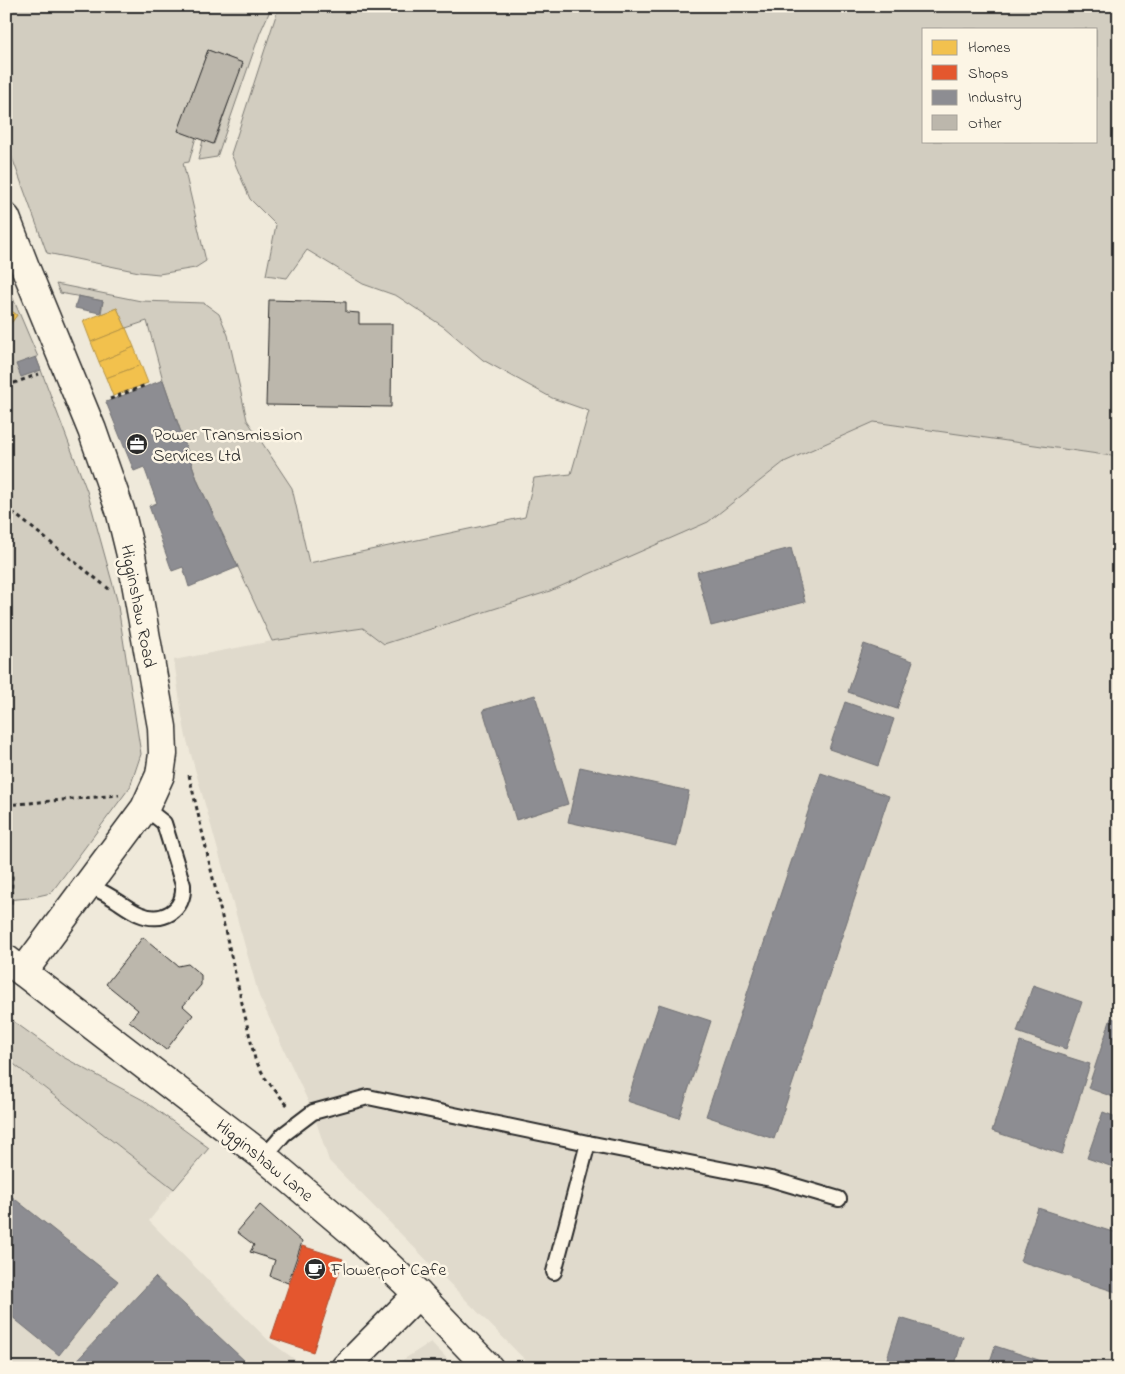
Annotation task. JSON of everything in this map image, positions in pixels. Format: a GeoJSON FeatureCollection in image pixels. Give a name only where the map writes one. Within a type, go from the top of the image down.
{"type":"FeatureCollection","features":[{"type":"Feature","properties":{"kind":"street","name":"Higginshaw Road"},"geometry":{"type":"LineString","coordinates":[[6,218],[12,252],[66,366],[92,430],[120,510],[131,555],[162,727],[163,754],[160,775],[149,800],[88,885],[15,966]]}},
{"type":"Feature","properties":{"kind":"street","name":"Higginshaw Lane"},"geometry":{"type":"LineString","coordinates":[[15,966],[264,1157],[356,1235],[418,1294],[489,1368]]}},
{"type":"Feature","properties":{"kind":"street"},"geometry":{"type":"LineString","coordinates":[[345,1368],[418,1294]]}},
{"type":"Feature","properties":{"kind":"lane"},"geometry":{"type":"LineString","coordinates":[[88,885],[139,914],[153,918],[167,915],[176,910],[182,902],[183,885],[164,823],[149,800]]}},
{"type":"Feature","properties":{"kind":"lane"},"geometry":{"type":"LineString","coordinates":[[264,1157],[284,1134],[313,1112],[368,1097],[771,1179],[839,1199]]}},
{"type":"Feature","properties":{"kind":"lane"},"geometry":{"type":"LineString","coordinates":[[554,1272],[588,1143]]}},
{"type":"Feature","properties":{"kind":"path"},"geometry":{"type":"LineString","coordinates":[[6,386],[66,366]]}},
{"type":"Feature","properties":{"kind":"path"},"geometry":{"type":"LineString","coordinates":[[107,400],[146,385]]}},
{"type":"Feature","properties":{"kind":"path"},"geometry":{"type":"LineString","coordinates":[[6,507],[142,616]]}},
{"type":"Feature","properties":{"kind":"path"},"geometry":{"type":"LineString","coordinates":[[188,769],[255,1059],[265,1078],[277,1094]]}},
{"type":"Feature","properties":{"kind":"path"},"geometry":{"type":"LineString","coordinates":[[6,805],[149,800]]}},
{"type":"Feature","properties":{"kind":"path"},"geometry":{"type":"LineString","coordinates":[[6,828],[12,877],[11,906],[6,913]]}},
{"type":"Feature","properties":{"kind":"shaded area"},"geometry":{"type":"Polygon","coordinates":[[[6,6],[272,6],[260,33],[217,157],[198,160],[203,140],[214,144],[242,63],[208,50],[179,131],[196,137],[189,162],[183,163],[206,261],[195,268],[159,274],[139,272],[47,253],[6,141],[6,6]]]}},
{"type":"Feature","properties":{"kind":"shaded area"},"geometry":{"type":"Polygon","coordinates":[[[279,6],[1119,6],[1119,457],[874,422],[784,462],[708,522],[550,591],[384,644],[363,628],[272,641],[198,482],[163,380],[147,321],[126,328],[117,308],[101,314],[103,301],[60,293],[56,284],[141,301],[204,303],[219,314],[228,335],[247,420],[292,488],[309,563],[525,517],[534,478],[571,474],[589,411],[552,398],[483,360],[444,327],[397,296],[363,284],[307,250],[287,278],[266,275],[276,225],[250,199],[231,154],[279,6]]]}},
{"type":"Feature","properties":{"kind":"shaded area"},"geometry":{"type":"Polygon","coordinates":[[[6,282],[38,357],[36,357],[87,491],[117,600],[141,754],[130,787],[51,893],[29,898],[6,900],[6,330],[17,315],[6,307],[6,282]]]}},
{"type":"Feature","properties":{"kind":"shaded area"},"geometry":{"type":"Polygon","coordinates":[[[874,422],[1119,457],[1119,1368],[533,1368],[329,1161],[313,1112],[259,996],[186,737],[174,660],[272,641],[363,628],[707,522],[784,462],[874,422]]]}},
{"type":"Feature","properties":{"kind":"shaded area"},"geometry":{"type":"Polygon","coordinates":[[[6,1014],[63,1057],[143,1100],[209,1148],[174,1189],[6,1058],[6,1014]]]}},
{"type":"Feature","properties":{"kind":"shaded area"},"geometry":{"type":"Polygon","coordinates":[[[6,1058],[174,1189],[149,1221],[269,1341],[307,1368],[6,1368],[6,1058]]]}},
{"type":"Feature","properties":{"kind":"shaded area"},"geometry":{"type":"Polygon","coordinates":[[[431,1342],[456,1368],[390,1368],[431,1342]]]}},
{"type":"Feature","properties":{"kind":"building: Homes"},"geometry":{"type":"Polygon","coordinates":[[[6,307],[17,315],[6,330],[6,307]]]}},
{"type":"Feature","properties":{"kind":"building: Homes"},"geometry":{"type":"Polygon","coordinates":[[[117,308],[126,328],[91,342],[83,321],[117,308]]]}},
{"type":"Feature","properties":{"kind":"building: Homes"},"geometry":{"type":"Polygon","coordinates":[[[126,328],[134,347],[99,362],[91,342],[126,328]]]}},
{"type":"Feature","properties":{"kind":"building: Homes"},"geometry":{"type":"Polygon","coordinates":[[[134,347],[141,365],[106,378],[99,362],[134,347]]]}},
{"type":"Feature","properties":{"kind":"building: Homes"},"geometry":{"type":"Polygon","coordinates":[[[141,365],[148,383],[113,396],[106,378],[141,365]]]}},
{"type":"Feature","properties":{"kind":"building: Shops"},"geometry":{"type":"Polygon","coordinates":[[[302,1246],[343,1259],[313,1352],[271,1338],[302,1246]]]}},
{"type":"Feature","properties":{"kind":"building: Industry"},"geometry":{"type":"Polygon","coordinates":[[[78,296],[103,301],[100,313],[75,308],[78,296]]]}},
{"type":"Feature","properties":{"kind":"building: Industry"},"geometry":{"type":"Polygon","coordinates":[[[36,357],[41,370],[21,377],[16,364],[36,357]]]}},
{"type":"Feature","properties":{"kind":"building: Industry"},"geometry":{"type":"Polygon","coordinates":[[[163,380],[198,482],[238,567],[189,587],[183,567],[172,571],[149,506],[157,503],[144,467],[134,471],[106,402],[163,380]]]}},
{"type":"Feature","properties":{"kind":"building: Industry"},"geometry":{"type":"Polygon","coordinates":[[[791,548],[805,602],[711,626],[697,572],[791,548]]]}},
{"type":"Feature","properties":{"kind":"building: Industry"},"geometry":{"type":"Polygon","coordinates":[[[864,644],[913,661],[897,709],[848,692],[864,644]]]}},
{"type":"Feature","properties":{"kind":"building: Industry"},"geometry":{"type":"Polygon","coordinates":[[[535,695],[568,804],[516,820],[483,710],[535,695]]]}},
{"type":"Feature","properties":{"kind":"building: Industry"},"geometry":{"type":"Polygon","coordinates":[[[845,702],[894,719],[878,766],[829,749],[845,702]]]}},
{"type":"Feature","properties":{"kind":"building: Industry"},"geometry":{"type":"Polygon","coordinates":[[[580,767],[689,791],[677,846],[568,822],[580,767]]]}},
{"type":"Feature","properties":{"kind":"building: Industry"},"geometry":{"type":"Polygon","coordinates":[[[821,773],[889,796],[774,1139],[706,1116],[821,773]]]}},
{"type":"Feature","properties":{"kind":"building: Industry"},"geometry":{"type":"Polygon","coordinates":[[[1033,985],[1082,1002],[1066,1049],[1017,1032],[1033,985]]]}},
{"type":"Feature","properties":{"kind":"building: Industry"},"geometry":{"type":"Polygon","coordinates":[[[659,1004],[711,1021],[679,1118],[627,1101],[659,1004]]]}},
{"type":"Feature","properties":{"kind":"building: Industry"},"geometry":{"type":"Polygon","coordinates":[[[1111,1018],[1119,1020],[1119,1099],[1088,1088],[1111,1018]]]}},
{"type":"Feature","properties":{"kind":"building: Industry"},"geometry":{"type":"Polygon","coordinates":[[[1020,1042],[1090,1064],[1062,1154],[992,1131],[1020,1042]]]}},
{"type":"Feature","properties":{"kind":"building: Industry"},"geometry":{"type":"Polygon","coordinates":[[[1103,1112],[1119,1118],[1119,1169],[1087,1158],[1103,1112]]]}},
{"type":"Feature","properties":{"kind":"building: Industry"},"geometry":{"type":"Polygon","coordinates":[[[6,1192],[118,1281],[59,1355],[6,1312],[6,1192]]]}},
{"type":"Feature","properties":{"kind":"building: Industry"},"geometry":{"type":"Polygon","coordinates":[[[1119,1207],[1119,1233],[1111,1231],[1119,1207]]]}},
{"type":"Feature","properties":{"kind":"building: Industry"},"geometry":{"type":"Polygon","coordinates":[[[1038,1208],[1119,1234],[1119,1293],[1020,1261],[1038,1208]]]}},
{"type":"Feature","properties":{"kind":"building: Industry"},"geometry":{"type":"Polygon","coordinates":[[[155,1277],[246,1362],[241,1368],[70,1368],[155,1277]]]}},
{"type":"Feature","properties":{"kind":"building: Industry"},"geometry":{"type":"Polygon","coordinates":[[[900,1318],[963,1337],[954,1368],[884,1368],[900,1318]]]}},
{"type":"Feature","properties":{"kind":"building: Industry"},"geometry":{"type":"Polygon","coordinates":[[[995,1346],[1054,1365],[1053,1368],[988,1368],[995,1346]]]}},
{"type":"Feature","properties":{"kind":"building: Other"},"geometry":{"type":"Polygon","coordinates":[[[208,50],[243,63],[213,144],[178,131],[208,50]]]}},
{"type":"Feature","properties":{"kind":"building: Other"},"geometry":{"type":"Polygon","coordinates":[[[269,300],[346,302],[346,312],[359,313],[359,324],[392,324],[391,407],[266,405],[269,300]]]}},
{"type":"Feature","properties":{"kind":"building: Other"},"geometry":{"type":"Polygon","coordinates":[[[143,937],[178,966],[188,964],[201,975],[201,985],[183,1006],[193,1015],[166,1050],[129,1021],[138,1010],[106,984],[143,937]]]}},
{"type":"Feature","properties":{"kind":"building: Other"},"geometry":{"type":"Polygon","coordinates":[[[260,1205],[302,1242],[288,1283],[270,1276],[275,1260],[250,1252],[254,1245],[237,1232],[260,1205]]]}},
{"type":"Feature","properties":{"kind":"place","name":"Power Transmission Services Ltd"},"geometry":{"type":"Point","coordinates":[137,444]}},
{"type":"Feature","properties":{"kind":"place","name":"Flowerpot Cafe"},"geometry":{"type":"Point","coordinates":[315,1269]}}]}
